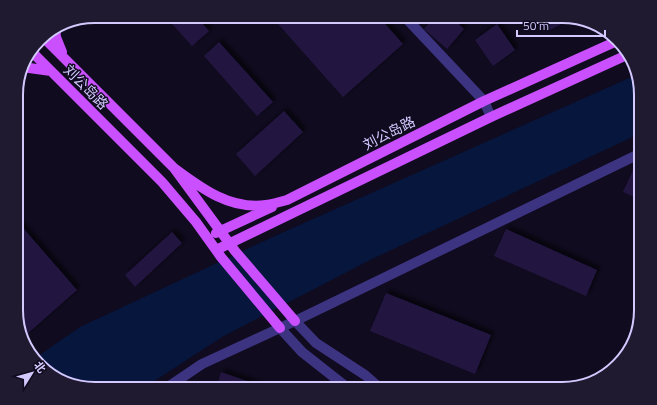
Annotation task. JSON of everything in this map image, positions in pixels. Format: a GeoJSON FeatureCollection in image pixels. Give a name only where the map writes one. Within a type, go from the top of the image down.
{"type":"FeatureCollection","features":[{"type":"Feature","properties":{"kind":"main road"},"geometry":{"type":"LineString","coordinates":[[56,35],[64,58]]}},
{"type":"Feature","properties":{"kind":"main road","name":"刘公岛路"},"geometry":{"type":"LineString","coordinates":[[47,41],[174,168],[198,186],[220,198],[241,204],[265,205],[287,200],[484,101],[612,43]]}},
{"type":"Feature","properties":{"kind":"main road","name":"刘公岛路"},"geometry":{"type":"LineString","coordinates":[[35,55],[162,182],[196,222],[218,254],[491,117],[623,57]]}},
{"type":"Feature","properties":{"kind":"main road"},"geometry":{"type":"LineString","coordinates":[[28,68],[51,71]]}},
{"type":"Feature","properties":{"kind":"main road","name":"刘公岛路"},"geometry":{"type":"LineString","coordinates":[[174,168],[232,247]]}},
{"type":"Feature","properties":{"kind":"main road"},"geometry":{"type":"LineString","coordinates":[[207,238],[287,200]]}},
{"type":"Feature","properties":{"kind":"main road"},"geometry":{"type":"LineString","coordinates":[[232,247],[295,321]]}},
{"type":"Feature","properties":{"kind":"main road"},"geometry":{"type":"LineString","coordinates":[[218,254],[280,328]]}},
{"type":"Feature","properties":{"kind":"street"},"geometry":{"type":"LineString","coordinates":[[411,23],[484,101],[491,117]]}},
{"type":"Feature","properties":{"kind":"street"},"geometry":{"type":"LineString","coordinates":[[176,382],[202,364],[295,321],[634,156]]}},
{"type":"Feature","properties":{"kind":"street"},"geometry":{"type":"LineString","coordinates":[[295,321],[316,343],[365,375],[373,382]]}},
{"type":"Feature","properties":{"kind":"street"},"geometry":{"type":"LineString","coordinates":[[280,328],[302,352],[340,382]]}},
{"type":"Feature","properties":{"kind":"water"},"geometry":{"type":"Polygon","coordinates":[[[632,77],[634,90],[634,136],[370,260],[222,337],[153,382],[95,382],[76,380],[67,377],[52,368],[52,353],[43,353],[80,327],[275,236],[632,77]]]}},
{"type":"Feature","properties":{"kind":"building"},"geometry":{"type":"Polygon","coordinates":[[[171,23],[202,23],[209,31],[192,46],[171,23]]]}},
{"type":"Feature","properties":{"kind":"building"},"geometry":{"type":"Polygon","coordinates":[[[277,23],[384,23],[403,44],[343,97],[277,23]]]}},
{"type":"Feature","properties":{"kind":"building"},"geometry":{"type":"Polygon","coordinates":[[[429,23],[458,23],[464,29],[447,49],[424,29],[429,23]]]}},
{"type":"Feature","properties":{"kind":"building"},"geometry":{"type":"Polygon","coordinates":[[[542,23],[564,23],[546,32],[542,23]]]}},
{"type":"Feature","properties":{"kind":"building"},"geometry":{"type":"Polygon","coordinates":[[[497,24],[515,50],[493,66],[475,40],[497,24]]]}},
{"type":"Feature","properties":{"kind":"building"},"geometry":{"type":"Polygon","coordinates":[[[219,42],[273,102],[257,116],[204,56],[219,42]]]}},
{"type":"Feature","properties":{"kind":"building"},"geometry":{"type":"Polygon","coordinates":[[[284,111],[303,132],[255,176],[236,154],[284,111]]]}},
{"type":"Feature","properties":{"kind":"building"},"geometry":{"type":"Polygon","coordinates":[[[633,170],[634,197],[623,192],[633,170]]]}},
{"type":"Feature","properties":{"kind":"building"},"geometry":{"type":"Polygon","coordinates":[[[23,228],[77,290],[27,334],[23,310],[23,228]]]}},
{"type":"Feature","properties":{"kind":"building"},"geometry":{"type":"Polygon","coordinates":[[[506,229],[597,270],[586,296],[494,256],[506,229]]]}},
{"type":"Feature","properties":{"kind":"building"},"geometry":{"type":"Polygon","coordinates":[[[172,232],[182,243],[135,287],[125,275],[172,232]]]}},
{"type":"Feature","properties":{"kind":"building"},"geometry":{"type":"Polygon","coordinates":[[[386,293],[491,335],[475,374],[370,331],[386,293]]]}},
{"type":"Feature","properties":{"kind":"building"},"geometry":{"type":"Polygon","coordinates":[[[221,372],[250,382],[218,382],[221,372]]]}}]}
